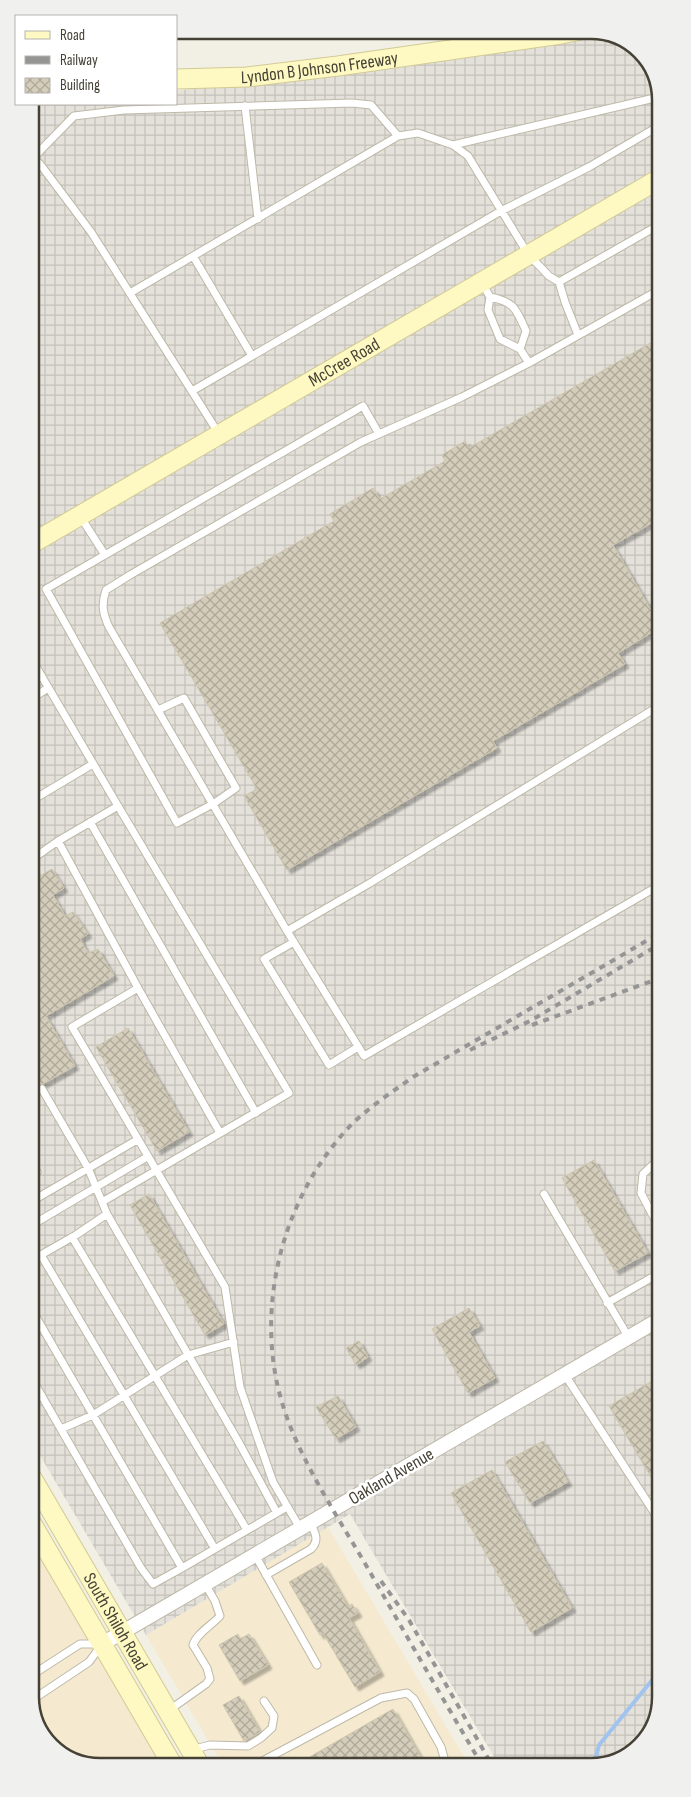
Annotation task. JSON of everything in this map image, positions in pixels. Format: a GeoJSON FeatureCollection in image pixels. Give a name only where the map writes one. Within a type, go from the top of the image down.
{"type":"FeatureCollection","features":[{"type":"Feature","properties":{"kind":"main road","name":"Lyndon B Johnson Freeway"},"geometry":{"type":"LineString","coordinates":[[178,79],[247,77],[526,39]]}},
{"type":"Feature","properties":{"kind":"main road","name":"McCree Road"},"geometry":{"type":"LineString","coordinates":[[39,539],[220,434],[486,289],[528,254],[652,183]]}},
{"type":"Feature","properties":{"kind":"main road","name":"South Shiloh Road"},"geometry":{"type":"LineString","coordinates":[[39,1490],[195,1758]]}},
{"type":"Feature","properties":{"kind":"main road","name":"South Shiloh Road"},"geometry":{"type":"LineString","coordinates":[[39,1536],[168,1758]]}},
{"type":"Feature","properties":{"kind":"street","name":"Oakland Avenue"},"geometry":{"type":"LineString","coordinates":[[102,1644],[652,1324]]}},
{"type":"Feature","properties":{"kind":"lane"},"geometry":{"type":"LineString","coordinates":[[453,145],[652,98]]}},
{"type":"Feature","properties":{"kind":"lane"},"geometry":{"type":"LineString","coordinates":[[39,150],[74,116],[124,110],[352,103],[371,105],[398,136]]}},
{"type":"Feature","properties":{"kind":"lane"},"geometry":{"type":"LineString","coordinates":[[245,106],[258,219]]}},
{"type":"Feature","properties":{"kind":"lane"},"geometry":{"type":"LineString","coordinates":[[192,391],[501,211],[589,167],[652,130]]}},
{"type":"Feature","properties":{"kind":"lane"},"geometry":{"type":"LineString","coordinates":[[130,293],[398,136],[418,133],[453,145],[468,156],[528,254],[549,276],[559,282],[578,335]]}},
{"type":"Feature","properties":{"kind":"lane"},"geometry":{"type":"LineString","coordinates":[[39,163],[91,232],[220,434]]}},
{"type":"Feature","properties":{"kind":"lane"},"geometry":{"type":"LineString","coordinates":[[559,282],[652,229]]}},
{"type":"Feature","properties":{"kind":"lane"},"geometry":{"type":"LineString","coordinates":[[193,256],[252,356]]}},
{"type":"Feature","properties":{"kind":"lane"},"geometry":{"type":"LineString","coordinates":[[486,289],[516,309],[526,331],[520,349]]}},
{"type":"Feature","properties":{"kind":"lane"},"geometry":{"type":"LineString","coordinates":[[486,289],[488,310],[500,339],[520,349],[529,363]]}},
{"type":"Feature","properties":{"kind":"lane"},"geometry":{"type":"LineString","coordinates":[[652,294],[529,363],[462,397],[352,447],[106,590],[102,601],[103,613],[109,627],[287,932],[364,1056],[652,889]]}},
{"type":"Feature","properties":{"kind":"lane"},"geometry":{"type":"LineString","coordinates":[[158,710],[184,698],[236,788],[213,804],[177,823],[46,589],[363,406],[380,434]]}},
{"type":"Feature","properties":{"kind":"lane"},"geometry":{"type":"LineString","coordinates":[[80,516],[105,555]]}},
{"type":"Feature","properties":{"kind":"lane"},"geometry":{"type":"LineString","coordinates":[[39,672],[289,1093],[102,1202]]}},
{"type":"Feature","properties":{"kind":"lane"},"geometry":{"type":"LineString","coordinates":[[39,694],[48,688]]}},
{"type":"Feature","properties":{"kind":"lane"},"geometry":{"type":"LineString","coordinates":[[287,932],[652,711]]}},
{"type":"Feature","properties":{"kind":"lane"},"geometry":{"type":"LineString","coordinates":[[39,796],[93,764]]}},
{"type":"Feature","properties":{"kind":"lane"},"geometry":{"type":"LineString","coordinates":[[39,854],[118,806]]}},
{"type":"Feature","properties":{"kind":"lane"},"geometry":{"type":"LineString","coordinates":[[90,822],[256,1113]]}},
{"type":"Feature","properties":{"kind":"lane"},"geometry":{"type":"LineString","coordinates":[[58,841],[220,1133]]}},
{"type":"Feature","properties":{"kind":"lane"},"geometry":{"type":"LineString","coordinates":[[294,942],[264,960],[328,1065],[358,1047]]}},
{"type":"Feature","properties":{"kind":"lane"},"geometry":{"type":"LineString","coordinates":[[138,988],[72,1028],[225,1287],[240,1388],[273,1482],[287,1507],[317,1538],[316,1544],[311,1549],[266,1576]]}},
{"type":"Feature","properties":{"kind":"lane"},"geometry":{"type":"LineString","coordinates":[[42,1089],[88,1168],[97,1186],[106,1214],[277,1513]]}},
{"type":"Feature","properties":{"kind":"lane"},"geometry":{"type":"LineString","coordinates":[[39,1197],[137,1140]]}},
{"type":"Feature","properties":{"kind":"lane"},"geometry":{"type":"LineString","coordinates":[[39,1221],[147,1157]]}},
{"type":"Feature","properties":{"kind":"lane"},"geometry":{"type":"LineString","coordinates":[[652,1166],[643,1174],[641,1193],[652,1214]]}},
{"type":"Feature","properties":{"kind":"lane"},"geometry":{"type":"LineString","coordinates":[[544,1194],[628,1338]]}},
{"type":"Feature","properties":{"kind":"lane"},"geometry":{"type":"LineString","coordinates":[[106,1214],[41,1255],[215,1549]]}},
{"type":"Feature","properties":{"kind":"lane"},"geometry":{"type":"LineString","coordinates":[[72,1237],[247,1530]]}},
{"type":"Feature","properties":{"kind":"lane"},"geometry":{"type":"LineString","coordinates":[[607,1303],[651,1278]]}},
{"type":"Feature","properties":{"kind":"lane"},"geometry":{"type":"LineString","coordinates":[[39,1322],[182,1568]]}},
{"type":"Feature","properties":{"kind":"lane"},"geometry":{"type":"LineString","coordinates":[[61,1429],[93,1415],[188,1355],[234,1342]]}},
{"type":"Feature","properties":{"kind":"lane"},"geometry":{"type":"LineString","coordinates":[[565,1375],[652,1509]]}},
{"type":"Feature","properties":{"kind":"lane"},"geometry":{"type":"LineString","coordinates":[[39,1391],[152,1584],[287,1507]]}},
{"type":"Feature","properties":{"kind":"lane"},"geometry":{"type":"LineString","coordinates":[[255,1554],[317,1665]]}},
{"type":"Feature","properties":{"kind":"lane"},"geometry":{"type":"LineString","coordinates":[[167,1711],[206,1684],[210,1679],[207,1668],[194,1645],[195,1639],[220,1616],[204,1584]]}},
{"type":"Feature","properties":{"kind":"lane"},"geometry":{"type":"LineString","coordinates":[[39,1670],[80,1644],[102,1644]]}},
{"type":"Feature","properties":{"kind":"lane"},"geometry":{"type":"LineString","coordinates":[[39,1695],[90,1662],[102,1644]]}},
{"type":"Feature","properties":{"kind":"lane"},"geometry":{"type":"LineString","coordinates":[[268,1758],[381,1698],[407,1693],[414,1699],[441,1747],[444,1758]]}},
{"type":"Feature","properties":{"kind":"lane"},"geometry":{"type":"LineString","coordinates":[[190,1750],[210,1745],[248,1746],[261,1738],[272,1728],[274,1716],[264,1701]]}},
{"type":"Feature","properties":{"kind":"shaded area"},"geometry":{"type":"Polygon","coordinates":[[[534,39],[595,39],[614,43],[622,47],[637,60],[646,73],[650,84],[652,92],[652,1705],[649,1717],[640,1734],[625,1748],[607,1756],[599,1758],[495,1758],[350,1514],[146,1635],[39,1454],[39,105],[178,105],[178,91],[534,39]]]}},
{"type":"Feature","properties":{"kind":"shaded area"},"geometry":{"type":"Polygon","coordinates":[[[328,1527],[465,1758],[218,1758],[146,1635],[328,1527]]]}},
{"type":"Feature","properties":{"kind":"shaded area"},"geometry":{"type":"Polygon","coordinates":[[[39,1550],[159,1758],[96,1758],[84,1756],[63,1746],[49,1731],[39,1705],[39,1550]]]}},
{"type":"Feature","properties":{"kind":"building"},"geometry":{"type":"Polygon","coordinates":[[[652,342],[652,523],[613,545],[652,612],[652,632],[618,653],[625,664],[493,741],[497,748],[287,870],[244,796],[257,789],[160,623],[334,521],[330,514],[373,488],[380,499],[445,461],[442,455],[465,441],[469,448],[652,342]]]}},
{"type":"Feature","properties":{"kind":"building"},"geometry":{"type":"Polygon","coordinates":[[[52,869],[64,888],[53,895],[65,916],[73,912],[88,934],[80,939],[88,953],[98,949],[114,976],[46,1016],[75,1066],[39,1086],[39,876],[52,869]]]}},
{"type":"Feature","properties":{"kind":"building"},"geometry":{"type":"Polygon","coordinates":[[[128,1028],[189,1132],[157,1151],[96,1047],[128,1028]]]}},
{"type":"Feature","properties":{"kind":"building"},"geometry":{"type":"Polygon","coordinates":[[[594,1160],[648,1253],[615,1271],[562,1178],[594,1160]]]}},
{"type":"Feature","properties":{"kind":"building"},"geometry":{"type":"Polygon","coordinates":[[[149,1194],[224,1324],[205,1335],[130,1205],[149,1194]]]}},
{"type":"Feature","properties":{"kind":"building"},"geometry":{"type":"Polygon","coordinates":[[[469,1308],[480,1326],[469,1332],[495,1378],[468,1393],[432,1329],[469,1308]]]}},
{"type":"Feature","properties":{"kind":"building"},"geometry":{"type":"Polygon","coordinates":[[[359,1341],[368,1357],[356,1365],[346,1348],[359,1341]]]}},
{"type":"Feature","properties":{"kind":"building"},"geometry":{"type":"Polygon","coordinates":[[[652,1381],[652,1479],[609,1406],[652,1381]]]}},
{"type":"Feature","properties":{"kind":"building"},"geometry":{"type":"Polygon","coordinates":[[[338,1396],[356,1427],[336,1439],[316,1407],[338,1396]]]}},
{"type":"Feature","properties":{"kind":"building"},"geometry":{"type":"Polygon","coordinates":[[[543,1441],[568,1482],[530,1503],[505,1462],[543,1441]]]}},
{"type":"Feature","properties":{"kind":"building"},"geometry":{"type":"Polygon","coordinates":[[[492,1470],[572,1608],[531,1632],[451,1493],[492,1470]]]}},
{"type":"Feature","properties":{"kind":"building"},"geometry":{"type":"Polygon","coordinates":[[[322,1563],[348,1607],[352,1604],[358,1613],[349,1618],[380,1672],[355,1687],[323,1633],[320,1635],[289,1582],[322,1563]]]}},
{"type":"Feature","properties":{"kind":"building"},"geometry":{"type":"Polygon","coordinates":[[[238,1634],[240,1639],[249,1634],[268,1665],[240,1681],[219,1645],[238,1634]]]}},
{"type":"Feature","properties":{"kind":"building"},"geometry":{"type":"Polygon","coordinates":[[[239,1696],[260,1732],[244,1741],[223,1705],[239,1696]]]}},
{"type":"Feature","properties":{"kind":"building"},"geometry":{"type":"Polygon","coordinates":[[[393,1709],[421,1758],[308,1758],[393,1709]]]}},
{"type":"Feature","properties":{"kind":"waterway"},"geometry":{"type":"LineString","coordinates":[[596,1758],[599,1745],[652,1680]]}},
{"type":"Feature","properties":{"kind":"railway"},"geometry":{"type":"LineString","coordinates":[[478,1758],[320,1488],[288,1421],[281,1399],[274,1363],[271,1326],[274,1288],[281,1252],[293,1216],[309,1182],[329,1151],[353,1123],[367,1111],[413,1077],[652,938]]}},
{"type":"Feature","properties":{"kind":"railway"},"geometry":{"type":"LineString","coordinates":[[470,1050],[530,1021],[652,949]]}},
{"type":"Feature","properties":{"kind":"railway"},"geometry":{"type":"LineString","coordinates":[[532,1025],[652,981]]}},
{"type":"Feature","properties":{"kind":"railway"},"geometry":{"type":"LineString","coordinates":[[381,1581],[409,1620],[488,1758]]}}]}
